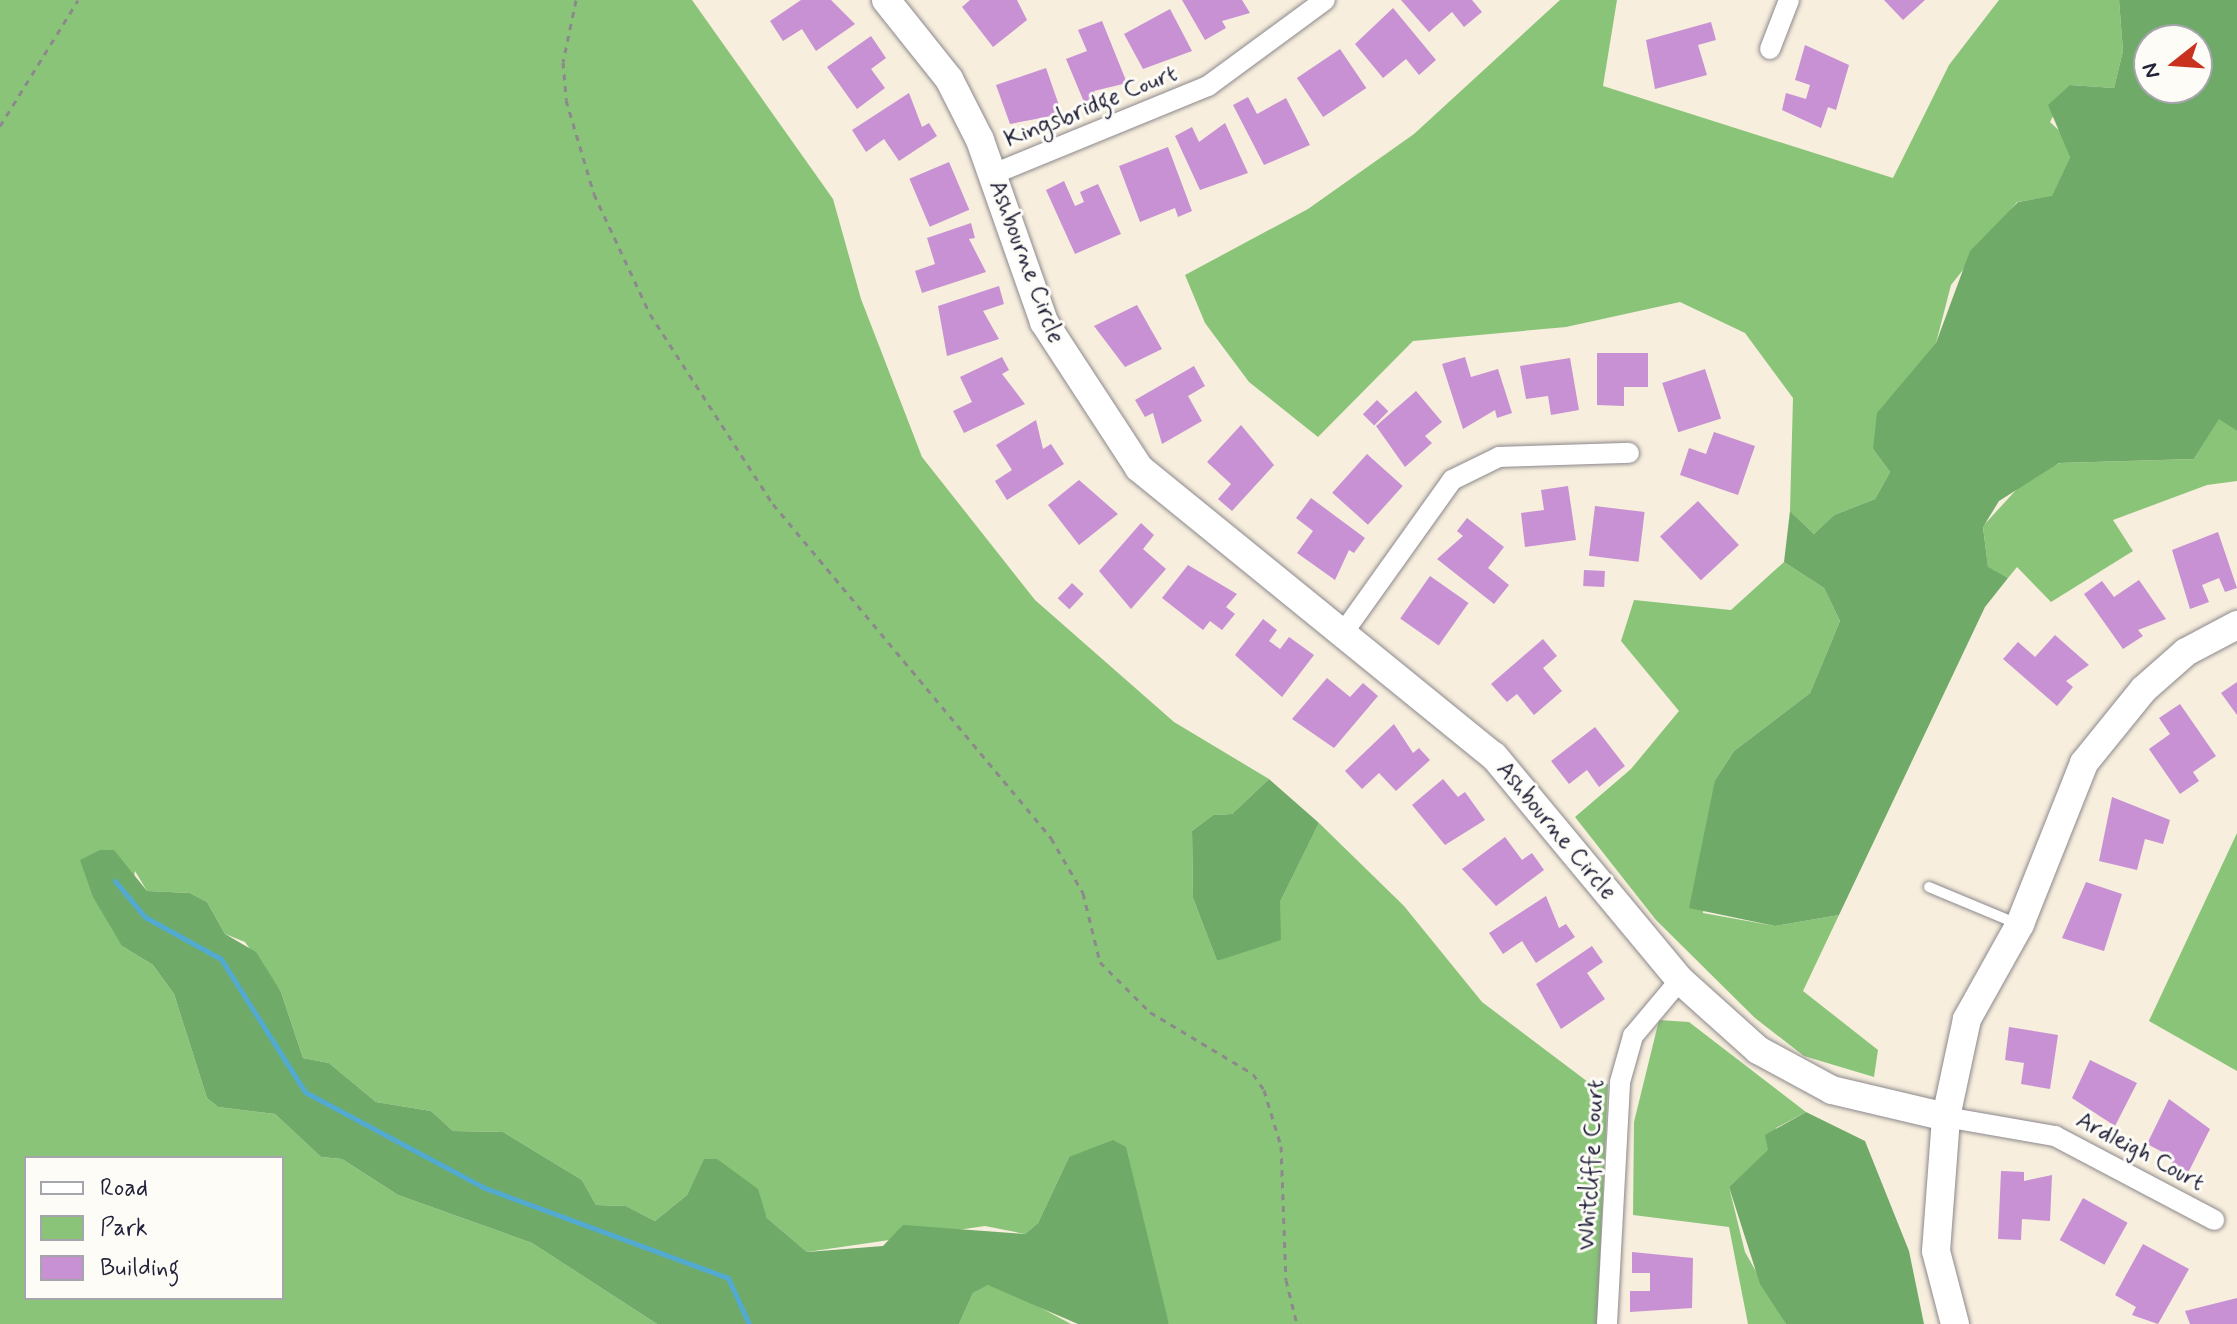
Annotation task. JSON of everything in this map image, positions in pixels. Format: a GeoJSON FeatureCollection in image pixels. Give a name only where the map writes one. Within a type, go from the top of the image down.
{"type":"FeatureCollection","features":[{"type":"Feature","properties":{"kind":"street","name":"Ashbourne Circle"},"geometry":{"type":"LineString","coordinates":[[886,0],[949,79],[991,175],[1044,322],[1104,425],[1193,518],[1343,633],[1494,756],[1680,980],[1786,1071],[1847,1094],[1946,1117]]}},
{"type":"Feature","properties":{"kind":"street","name":"Kingsbridge Court"},"geometry":{"type":"LineString","coordinates":[[991,175],[1208,86],[1325,0]]}},
{"type":"Feature","properties":{"kind":"street"},"geometry":{"type":"LineString","coordinates":[[1770,49],[1789,0]]}},
{"type":"Feature","properties":{"kind":"street"},"geometry":{"type":"LineString","coordinates":[[1343,633],[1452,480],[1499,457],[1629,453]]}},
{"type":"Feature","properties":{"kind":"street"},"geometry":{"type":"LineString","coordinates":[[1955,1324],[1936,1251],[1946,1117],[1967,1019],[2020,924],[2073,787],[2105,733],[2186,652],[2237,625]]}},
{"type":"Feature","properties":{"kind":"street","name":"Whitcliffe Court"},"geometry":{"type":"LineString","coordinates":[[1607,1324],[1620,1082],[1633,1036],[1680,980]]}},
{"type":"Feature","properties":{"kind":"street","name":"Ardleigh Court"},"geometry":{"type":"LineString","coordinates":[[1946,1117],[2055,1136],[2214,1220]]}},
{"type":"Feature","properties":{"kind":"lane"},"geometry":{"type":"LineString","coordinates":[[1929,887],[2020,924]]}},
{"type":"Feature","properties":{"kind":"path"},"geometry":{"type":"LineString","coordinates":[[0,126],[78,0]]}},
{"type":"Feature","properties":{"kind":"path"},"geometry":{"type":"LineString","coordinates":[[576,0],[563,62],[566,100],[594,194],[650,314],[773,504],[1035,814],[1083,893],[1100,962],[1150,1012],[1253,1074],[1264,1090],[1281,1146],[1286,1280],[1297,1324]]}},
{"type":"Feature","properties":{"kind":"green space"},"geometry":{"type":"Polygon","coordinates":[[[0,0],[692,0],[833,199],[861,299],[922,457],[1035,600],[1174,722],[1269,779],[1232,814],[1213,815],[1192,831],[1193,898],[1217,961],[1272,938],[1280,902],[1319,823],[1404,906],[1482,1002],[1588,1082],[1608,1084],[1597,1324],[1169,1324],[1143,1232],[1069,1157],[1038,1223],[1025,1234],[985,1226],[807,1252],[767,1218],[757,1189],[704,1160],[687,1195],[655,1221],[626,1206],[596,1205],[582,1180],[503,1132],[453,1131],[431,1111],[376,1102],[329,1063],[303,1058],[281,992],[245,942],[225,934],[207,902],[190,893],[147,891],[135,871],[122,946],[153,965],[174,994],[207,1098],[218,1107],[275,1114],[321,1157],[342,1159],[398,1195],[532,1243],[657,1324],[0,1324],[0,0]]]}},
{"type":"Feature","properties":{"kind":"green space"},"geometry":{"type":"Polygon","coordinates":[[[1560,0],[1617,0],[1603,86],[1893,178],[1949,65],[1999,0],[2119,0],[2123,51],[2114,88],[2070,85],[2050,122],[2069,140],[2070,157],[2052,197],[2017,202],[1951,285],[1936,343],[1873,449],[1890,472],[1875,499],[1834,515],[1814,534],[1790,511],[1793,398],[1745,333],[1680,302],[1566,327],[1413,341],[1318,437],[1249,382],[1205,323],[1185,275],[1308,209],[1414,134],[1560,0]]]}},
{"type":"Feature","properties":{"kind":"green space"},"geometry":{"type":"Polygon","coordinates":[[[2119,0],[2237,0],[2237,431],[2219,419],[2194,459],[2059,463],[1999,501],[1983,527],[1988,567],[2008,578],[1985,607],[1839,915],[1775,926],[1689,908],[1715,780],[1734,751],[1810,693],[1840,621],[1824,588],[1784,562],[1790,511],[1814,534],[1834,515],[1875,499],[1890,472],[1873,449],[1877,413],[1936,343],[1970,251],[2018,202],[2052,196],[2070,157],[2048,105],[2070,85],[2114,88],[2123,51],[2119,0]]]}},
{"type":"Feature","properties":{"kind":"green space"},"geometry":{"type":"Polygon","coordinates":[[[2219,418],[2237,431],[2237,481],[2207,485],[2113,520],[2133,551],[2051,602],[2017,567],[2008,578],[1988,568],[1983,526],[2028,477],[2060,463],[2194,459],[2219,418]]]}},
{"type":"Feature","properties":{"kind":"green space"},"geometry":{"type":"Polygon","coordinates":[[[1784,562],[1824,588],[1840,621],[1810,693],[1734,751],[1715,780],[1703,913],[1775,926],[1839,915],[1803,991],[1878,1050],[1874,1077],[1804,1056],[1755,1018],[1656,920],[1575,817],[1631,769],[1679,711],[1621,641],[1634,600],[1731,610],[1784,562]]]}},
{"type":"Feature","properties":{"kind":"green space"},"geometry":{"type":"Polygon","coordinates":[[[1269,779],[1319,823],[1280,902],[1281,940],[1217,961],[1193,898],[1192,831],[1213,815],[1232,814],[1269,779]]]}},
{"type":"Feature","properties":{"kind":"green space"},"geometry":{"type":"Polygon","coordinates":[[[2237,833],[2237,1071],[2149,1021],[2237,833]]]}},
{"type":"Feature","properties":{"kind":"green space"},"geometry":{"type":"Polygon","coordinates":[[[100,850],[114,850],[147,891],[190,893],[207,902],[225,934],[256,952],[281,992],[303,1058],[329,1063],[376,1102],[431,1111],[453,1131],[503,1132],[582,1180],[596,1205],[626,1206],[655,1221],[687,1195],[704,1159],[717,1159],[758,1189],[767,1218],[807,1252],[883,1246],[903,1225],[1025,1234],[1038,1223],[1069,1157],[1113,1140],[1126,1147],[1169,1324],[1078,1324],[988,1285],[973,1293],[959,1324],[657,1324],[532,1243],[398,1195],[342,1159],[321,1157],[275,1114],[218,1107],[207,1098],[174,994],[153,965],[122,946],[93,897],[80,860],[100,850]]]}},
{"type":"Feature","properties":{"kind":"green space"},"geometry":{"type":"Polygon","coordinates":[[[1659,1020],[1689,1022],[1806,1112],[1776,1128],[1769,1150],[1729,1187],[1745,1252],[1786,1324],[1748,1324],[1729,1227],[1633,1215],[1634,1122],[1659,1020]]]}},
{"type":"Feature","properties":{"kind":"green space"},"geometry":{"type":"Polygon","coordinates":[[[1806,1112],[1865,1141],[1909,1251],[1924,1324],[1786,1324],[1760,1284],[1729,1187],[1768,1150],[1765,1135],[1806,1112]]]}},
{"type":"Feature","properties":{"kind":"green space"},"geometry":{"type":"Polygon","coordinates":[[[987,1285],[1002,1287],[1071,1324],[959,1324],[973,1293],[987,1285]]]}},
{"type":"Feature","properties":{"kind":"building"},"geometry":{"type":"Polygon","coordinates":[[[801,0],[831,0],[855,24],[816,51],[802,29],[783,41],[770,21],[801,0]]]}},
{"type":"Feature","properties":{"kind":"building"},"geometry":{"type":"Polygon","coordinates":[[[970,0],[1017,0],[1027,20],[993,47],[962,7],[970,0]]]}},
{"type":"Feature","properties":{"kind":"building"},"geometry":{"type":"Polygon","coordinates":[[[1182,0],[1242,0],[1250,13],[1222,21],[1226,28],[1205,40],[1182,0]]]}},
{"type":"Feature","properties":{"kind":"building"},"geometry":{"type":"Polygon","coordinates":[[[1401,0],[1472,0],[1482,12],[1464,27],[1452,12],[1429,32],[1401,0]]]}},
{"type":"Feature","properties":{"kind":"building"},"geometry":{"type":"Polygon","coordinates":[[[1884,0],[1925,0],[1903,20],[1884,0]]]}},
{"type":"Feature","properties":{"kind":"building"},"geometry":{"type":"Polygon","coordinates":[[[1393,8],[1436,60],[1419,75],[1406,59],[1383,78],[1355,44],[1393,8]]]}},
{"type":"Feature","properties":{"kind":"building"},"geometry":{"type":"Polygon","coordinates":[[[1170,9],[1192,51],[1143,69],[1124,34],[1170,9]]]}},
{"type":"Feature","properties":{"kind":"building"},"geometry":{"type":"Polygon","coordinates":[[[1102,21],[1127,83],[1094,91],[1097,97],[1084,102],[1066,59],[1087,51],[1078,30],[1102,21]]]}},
{"type":"Feature","properties":{"kind":"building"},"geometry":{"type":"Polygon","coordinates":[[[1711,22],[1716,40],[1698,45],[1707,75],[1655,89],[1646,40],[1711,22]]]}},
{"type":"Feature","properties":{"kind":"building"},"geometry":{"type":"Polygon","coordinates":[[[871,36],[886,58],[871,69],[885,88],[857,109],[827,67],[871,36]]]}},
{"type":"Feature","properties":{"kind":"building"},"geometry":{"type":"Polygon","coordinates":[[[1805,45],[1849,65],[1836,110],[1828,107],[1821,128],[1782,110],[1786,93],[1806,99],[1810,85],[1795,80],[1805,45]]]}},
{"type":"Feature","properties":{"kind":"building"},"geometry":{"type":"Polygon","coordinates":[[[1340,49],[1366,88],[1323,117],[1297,78],[1340,49]]]}},
{"type":"Feature","properties":{"kind":"building"},"geometry":{"type":"Polygon","coordinates":[[[1046,68],[1062,114],[1010,124],[996,85],[1046,68]]]}},
{"type":"Feature","properties":{"kind":"building"},"geometry":{"type":"Polygon","coordinates":[[[909,93],[922,127],[929,123],[937,136],[899,161],[884,139],[866,152],[852,130],[909,93]]]}},
{"type":"Feature","properties":{"kind":"building"},"geometry":{"type":"Polygon","coordinates":[[[1248,97],[1257,114],[1286,98],[1310,145],[1264,165],[1233,105],[1248,97]]]}},
{"type":"Feature","properties":{"kind":"building"},"geometry":{"type":"Polygon","coordinates":[[[1225,123],[1248,173],[1200,190],[1175,136],[1192,127],[1199,142],[1225,123]]]}},
{"type":"Feature","properties":{"kind":"building"},"geometry":{"type":"Polygon","coordinates":[[[1168,147],[1192,211],[1178,217],[1175,208],[1140,222],[1119,166],[1168,147]]]}},
{"type":"Feature","properties":{"kind":"building"},"geometry":{"type":"Polygon","coordinates":[[[949,162],[969,210],[930,227],[909,179],[949,162]]]}},
{"type":"Feature","properties":{"kind":"building"},"geometry":{"type":"Polygon","coordinates":[[[1064,181],[1075,206],[1084,202],[1080,192],[1098,184],[1121,234],[1075,254],[1046,190],[1064,181]]]}},
{"type":"Feature","properties":{"kind":"building"},"geometry":{"type":"Polygon","coordinates":[[[971,223],[975,238],[969,239],[986,272],[922,293],[915,271],[935,264],[927,238],[971,223]]]}},
{"type":"Feature","properties":{"kind":"building"},"geometry":{"type":"Polygon","coordinates":[[[999,286],[1004,304],[983,311],[999,339],[947,356],[938,306],[999,286]]]}},
{"type":"Feature","properties":{"kind":"building"},"geometry":{"type":"Polygon","coordinates":[[[1137,305],[1162,349],[1125,367],[1094,326],[1137,305]]]}},
{"type":"Feature","properties":{"kind":"building"},"geometry":{"type":"Polygon","coordinates":[[[1597,353],[1648,353],[1648,387],[1624,387],[1624,406],[1597,405],[1597,353]]]}},
{"type":"Feature","properties":{"kind":"building"},"geometry":{"type":"Polygon","coordinates":[[[1002,357],[1009,370],[1002,374],[1025,404],[964,433],[953,411],[972,402],[960,377],[1002,357]]]}},
{"type":"Feature","properties":{"kind":"building"},"geometry":{"type":"Polygon","coordinates":[[[1465,357],[1471,377],[1498,369],[1512,413],[1497,418],[1495,410],[1463,429],[1442,364],[1465,357]]]}},
{"type":"Feature","properties":{"kind":"building"},"geometry":{"type":"Polygon","coordinates":[[[1570,358],[1579,410],[1551,415],[1548,396],[1526,399],[1520,366],[1570,358]]]}},
{"type":"Feature","properties":{"kind":"building"},"geometry":{"type":"Polygon","coordinates":[[[1194,366],[1205,386],[1188,396],[1202,421],[1162,444],[1153,413],[1145,417],[1135,400],[1194,366]]]}},
{"type":"Feature","properties":{"kind":"building"},"geometry":{"type":"Polygon","coordinates":[[[1705,369],[1721,418],[1678,432],[1662,383],[1705,369]]]}},
{"type":"Feature","properties":{"kind":"building"},"geometry":{"type":"Polygon","coordinates":[[[1416,391],[1442,422],[1425,436],[1432,443],[1405,467],[1376,426],[1416,391]]]}},
{"type":"Feature","properties":{"kind":"building"},"geometry":{"type":"Polygon","coordinates":[[[1377,400],[1388,411],[1374,425],[1363,414],[1377,400]]]}},
{"type":"Feature","properties":{"kind":"building"},"geometry":{"type":"Polygon","coordinates":[[[1036,420],[1043,449],[1051,444],[1064,464],[1007,500],[995,481],[1012,470],[996,445],[1036,420]]]}},
{"type":"Feature","properties":{"kind":"building"},"geometry":{"type":"Polygon","coordinates":[[[1241,425],[1274,465],[1232,511],[1218,499],[1231,484],[1207,462],[1241,425]]]}},
{"type":"Feature","properties":{"kind":"building"},"geometry":{"type":"Polygon","coordinates":[[[1714,432],[1755,446],[1738,495],[1680,475],[1689,448],[1706,454],[1714,432]]]}},
{"type":"Feature","properties":{"kind":"building"},"geometry":{"type":"Polygon","coordinates":[[[1367,454],[1403,486],[1368,525],[1332,493],[1367,454]]]}},
{"type":"Feature","properties":{"kind":"building"},"geometry":{"type":"Polygon","coordinates":[[[1079,480],[1118,514],[1079,545],[1048,505],[1079,480]]]}},
{"type":"Feature","properties":{"kind":"building"},"geometry":{"type":"Polygon","coordinates":[[[1568,486],[1576,540],[1525,547],[1521,513],[1544,510],[1541,490],[1568,486]]]}},
{"type":"Feature","properties":{"kind":"building"},"geometry":{"type":"Polygon","coordinates":[[[1311,498],[1365,538],[1354,553],[1349,550],[1335,580],[1297,553],[1313,531],[1296,518],[1311,498]]]}},
{"type":"Feature","properties":{"kind":"building"},"geometry":{"type":"Polygon","coordinates":[[[1698,501],[1739,545],[1701,580],[1660,536],[1698,501]]]}},
{"type":"Feature","properties":{"kind":"building"},"geometry":{"type":"Polygon","coordinates":[[[1595,506],[1645,512],[1639,562],[1589,556],[1595,506]]]}},
{"type":"Feature","properties":{"kind":"building"},"geometry":{"type":"Polygon","coordinates":[[[1467,518],[1504,547],[1488,568],[1509,585],[1494,604],[1437,559],[1463,536],[1457,531],[1467,518]]]}},
{"type":"Feature","properties":{"kind":"building"},"geometry":{"type":"Polygon","coordinates":[[[1141,523],[1154,535],[1143,549],[1166,569],[1131,609],[1099,571],[1141,523]]]}},
{"type":"Feature","properties":{"kind":"building"},"geometry":{"type":"Polygon","coordinates":[[[2218,532],[2237,588],[2225,592],[2219,578],[2202,585],[2209,602],[2190,609],[2172,550],[2218,532]]]}},
{"type":"Feature","properties":{"kind":"building"},"geometry":{"type":"Polygon","coordinates":[[[1188,565],[1237,594],[1226,607],[1235,614],[1222,630],[1210,621],[1203,630],[1162,598],[1188,565]]]}},
{"type":"Feature","properties":{"kind":"building"},"geometry":{"type":"Polygon","coordinates":[[[1584,570],[1605,571],[1604,587],[1583,586],[1584,570]]]}},
{"type":"Feature","properties":{"kind":"building"},"geometry":{"type":"Polygon","coordinates":[[[1430,576],[1469,603],[1439,646],[1400,619],[1430,576]]]}},
{"type":"Feature","properties":{"kind":"building"},"geometry":{"type":"Polygon","coordinates":[[[2139,580],[2166,619],[2138,630],[2143,636],[2123,649],[2084,594],[2102,581],[2114,597],[2139,580]]]}},
{"type":"Feature","properties":{"kind":"building"},"geometry":{"type":"Polygon","coordinates":[[[1072,583],[1084,594],[1069,609],[1058,598],[1072,583]]]}},
{"type":"Feature","properties":{"kind":"building"},"geometry":{"type":"Polygon","coordinates":[[[1263,619],[1277,630],[1269,641],[1280,649],[1289,637],[1314,655],[1282,697],[1235,655],[1263,619]]]}},
{"type":"Feature","properties":{"kind":"building"},"geometry":{"type":"Polygon","coordinates":[[[2055,635],[2089,665],[2066,681],[2073,687],[2057,706],[2003,659],[2018,642],[2035,657],[2055,635]]]}},
{"type":"Feature","properties":{"kind":"building"},"geometry":{"type":"Polygon","coordinates":[[[1543,639],[1557,656],[1543,668],[1562,691],[1534,715],[1517,694],[1507,702],[1491,684],[1543,639]]]}},
{"type":"Feature","properties":{"kind":"building"},"geometry":{"type":"Polygon","coordinates":[[[1327,678],[1350,697],[1363,683],[1378,696],[1334,748],[1292,719],[1327,678]]]}},
{"type":"Feature","properties":{"kind":"building"},"geometry":{"type":"Polygon","coordinates":[[[2237,682],[2237,715],[2221,693],[2237,682]]]}},
{"type":"Feature","properties":{"kind":"building"},"geometry":{"type":"Polygon","coordinates":[[[2180,704],[2216,756],[2193,772],[2199,781],[2180,794],[2149,749],[2170,734],[2159,718],[2180,704]]]}},
{"type":"Feature","properties":{"kind":"building"},"geometry":{"type":"Polygon","coordinates":[[[1394,724],[1413,753],[1419,748],[1430,760],[1396,791],[1379,773],[1362,789],[1345,771],[1394,724]]]}},
{"type":"Feature","properties":{"kind":"building"},"geometry":{"type":"Polygon","coordinates":[[[1595,727],[1625,766],[1599,787],[1587,770],[1569,784],[1551,761],[1595,727]]]}},
{"type":"Feature","properties":{"kind":"building"},"geometry":{"type":"Polygon","coordinates":[[[1443,779],[1458,797],[1465,792],[1485,820],[1445,845],[1412,805],[1443,779]]]}},
{"type":"Feature","properties":{"kind":"building"},"geometry":{"type":"Polygon","coordinates":[[[2112,797],[2170,820],[2163,844],[2145,839],[2137,870],[2099,861],[2112,797]]]}},
{"type":"Feature","properties":{"kind":"building"},"geometry":{"type":"Polygon","coordinates":[[[1505,837],[1522,860],[1532,853],[1544,870],[1496,906],[1462,869],[1505,837]]]}},
{"type":"Feature","properties":{"kind":"building"},"geometry":{"type":"Polygon","coordinates":[[[2086,882],[2122,894],[2104,951],[2062,938],[2086,882]]]}},
{"type":"Feature","properties":{"kind":"building"},"geometry":{"type":"Polygon","coordinates":[[[1546,896],[1559,928],[1566,924],[1575,937],[1536,963],[1522,941],[1503,954],[1489,933],[1546,896]]]}},
{"type":"Feature","properties":{"kind":"building"},"geometry":{"type":"Polygon","coordinates":[[[1592,946],[1603,962],[1587,973],[1605,999],[1561,1029],[1536,984],[1592,946]]]}},
{"type":"Feature","properties":{"kind":"building"},"geometry":{"type":"Polygon","coordinates":[[[2009,1027],[2058,1035],[2050,1089],[2021,1084],[2024,1063],[2005,1060],[2009,1027]]]}},
{"type":"Feature","properties":{"kind":"building"},"geometry":{"type":"Polygon","coordinates":[[[2090,1060],[2137,1083],[2115,1126],[2072,1098],[2090,1060]]]}},
{"type":"Feature","properties":{"kind":"building"},"geometry":{"type":"Polygon","coordinates":[[[2169,1099],[2210,1129],[2185,1179],[2168,1170],[2174,1158],[2147,1144],[2169,1099]]]}},
{"type":"Feature","properties":{"kind":"building"},"geometry":{"type":"Polygon","coordinates":[[[2001,1171],[2024,1172],[2024,1181],[2052,1175],[2050,1221],[2022,1219],[2021,1240],[1998,1239],[2001,1171]]]}},
{"type":"Feature","properties":{"kind":"building"},"geometry":{"type":"Polygon","coordinates":[[[2083,1198],[2128,1223],[2104,1265],[2060,1240],[2083,1198]]]}},
{"type":"Feature","properties":{"kind":"building"},"geometry":{"type":"Polygon","coordinates":[[[2143,1244],[2189,1269],[2158,1324],[2132,1315],[2136,1307],[2115,1295],[2143,1244]]]}},
{"type":"Feature","properties":{"kind":"building"},"geometry":{"type":"Polygon","coordinates":[[[1632,1252],[1693,1258],[1692,1308],[1630,1312],[1630,1291],[1650,1291],[1650,1273],[1632,1273],[1632,1252]]]}},
{"type":"Feature","properties":{"kind":"building"},"geometry":{"type":"Polygon","coordinates":[[[2237,1298],[2237,1324],[2190,1324],[2185,1311],[2237,1298]]]}},
{"type":"Feature","properties":{"kind":"waterway"},"geometry":{"type":"LineString","coordinates":[[115,881],[145,917],[221,959],[305,1092],[485,1188],[728,1278],[749,1324]]}}]}
